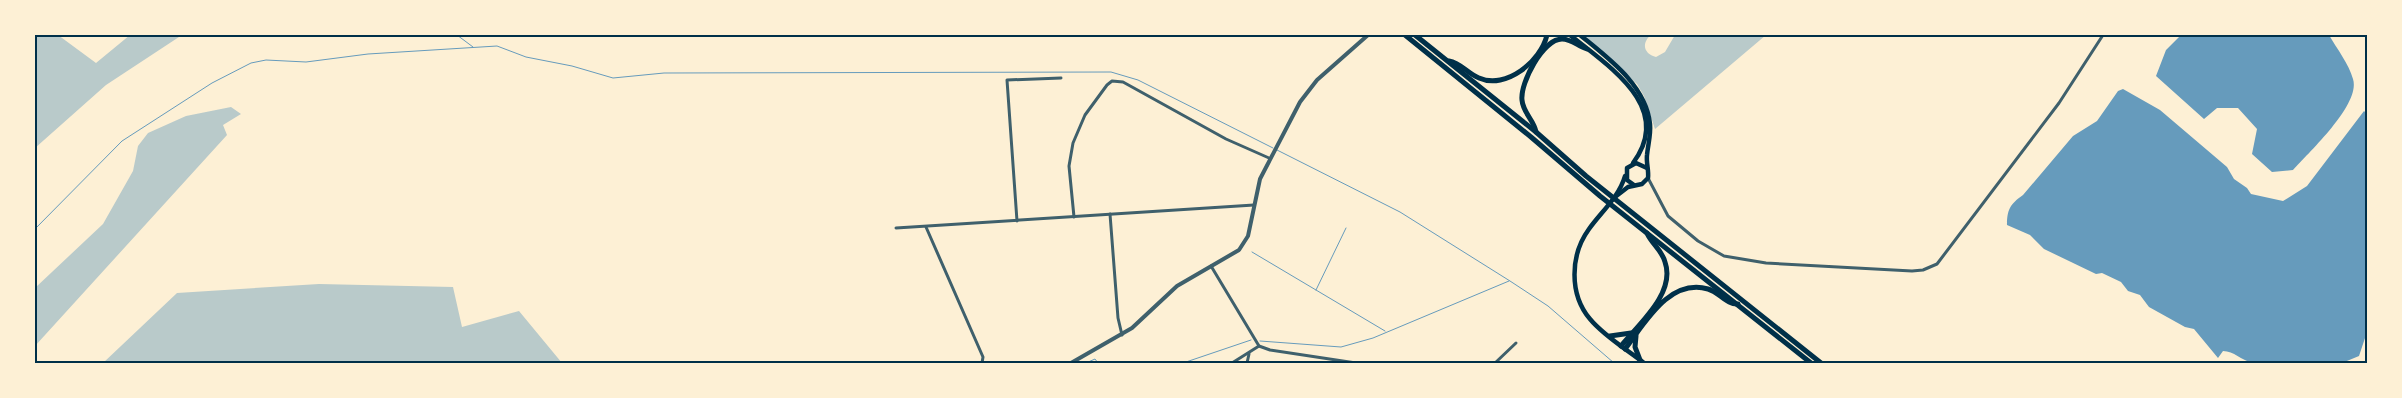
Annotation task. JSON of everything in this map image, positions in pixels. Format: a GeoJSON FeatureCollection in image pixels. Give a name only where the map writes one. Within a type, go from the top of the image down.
{"type":"FeatureCollection","features":[{"type":"Feature","properties":{"kind":"highway"},"geometry":{"type":"LineString","coordinates":[[1405,35],[1532,137],[1600,196],[1811,363]]}},
{"type":"Feature","properties":{"kind":"highway"},"geometry":{"type":"LineString","coordinates":[[1415,35],[1536,132],[1605,191],[1821,363]]}},
{"type":"Feature","properties":{"kind":"highway"},"geometry":{"type":"LineString","coordinates":[[1448,61],[1456,62],[1480,79],[1506,79],[1525,67],[1542,46],[1547,35]]}},
{"type":"Feature","properties":{"kind":"highway"},"geometry":{"type":"LineString","coordinates":[[1536,132],[1535,126],[1526,114],[1522,101],[1523,84],[1529,71],[1548,46],[1558,39],[1570,40],[1587,49]]}},
{"type":"Feature","properties":{"kind":"highway"},"geometry":{"type":"LineString","coordinates":[[1642,361],[1635,347],[1634,334],[1659,299],[1667,279],[1665,260],[1646,232]]}},
{"type":"Feature","properties":{"kind":"highway"},"geometry":{"type":"LineString","coordinates":[[1623,347],[1664,301],[1679,290],[1692,288],[1707,289],[1732,304],[1738,304]]}},
{"type":"Feature","properties":{"kind":"highway"},"geometry":{"type":"LineString","coordinates":[[1610,336],[1634,334]]}},
{"type":"Feature","properties":{"kind":"main road"},"geometry":{"type":"LineString","coordinates":[[1570,35],[1627,83],[1640,102],[1645,120],[1645,140],[1641,153],[1627,168],[1615,197],[1582,241],[1574,271],[1576,288],[1590,319],[1642,361]]}},
{"type":"Feature","properties":{"kind":"main road"},"geometry":{"type":"LineString","coordinates":[[1580,35],[1630,81],[1643,100],[1650,124],[1648,178],[1642,184],[1634,185],[1615,197]]}},
{"type":"Feature","properties":{"kind":"main road"},"geometry":{"type":"LineString","coordinates":[[1633,163],[1642,164],[1647,168]]}},
{"type":"Feature","properties":{"kind":"main road"},"geometry":{"type":"LineString","coordinates":[[1625,176],[1634,185]]}},
{"type":"Feature","properties":{"kind":"street"},"geometry":{"type":"LineString","coordinates":[[1071,363],[1122,335],[1138,324],[1177,286],[1235,253],[1243,246],[1248,236],[1258,183],[1270,156],[1311,87],[1368,35]]}},
{"type":"Feature","properties":{"kind":"street"},"geometry":{"type":"LineString","coordinates":[[1648,178],[1668,216],[1698,241],[1724,256],[1766,263],[1912,271],[1931,268],[1937,264],[2058,103],[2103,35]]}},
{"type":"Feature","properties":{"kind":"street"},"geometry":{"type":"LineString","coordinates":[[1017,221],[1007,80],[1061,78]]}},
{"type":"Feature","properties":{"kind":"street"},"geometry":{"type":"LineString","coordinates":[[1074,217],[1070,154],[1085,116],[1107,85],[1112,81],[1123,82],[1226,139],[1257,153],[1270,156]]}},
{"type":"Feature","properties":{"kind":"street"},"geometry":{"type":"LineString","coordinates":[[896,228],[1254,205]]}},
{"type":"Feature","properties":{"kind":"street"},"geometry":{"type":"LineString","coordinates":[[1110,214],[1118,318],[1122,335]]}},
{"type":"Feature","properties":{"kind":"street"},"geometry":{"type":"LineString","coordinates":[[926,227],[983,357],[982,363]]}},
{"type":"Feature","properties":{"kind":"street"},"geometry":{"type":"LineString","coordinates":[[1211,266],[1259,346],[1270,350],[1356,363]]}},
{"type":"Feature","properties":{"kind":"street"},"geometry":{"type":"LineString","coordinates":[[1495,363],[1516,343]]}},
{"type":"Feature","properties":{"kind":"street"},"geometry":{"type":"LineString","coordinates":[[1232,363],[1259,346]]}},
{"type":"Feature","properties":{"kind":"street"},"geometry":{"type":"LineString","coordinates":[[1246,363],[1249,354]]}},
{"type":"Feature","properties":{"kind":"shaded area"},"geometry":{"type":"Polygon","coordinates":[[[35,35],[58,35],[96,63],[130,35],[182,35],[106,85],[35,148],[35,35]]]}},
{"type":"Feature","properties":{"kind":"shaded area"},"geometry":{"type":"Polygon","coordinates":[[[1582,35],[1651,35],[1646,41],[1645,48],[1652,56],[1656,57],[1665,52],[1675,35],[1766,35],[1655,129],[1644,96],[1637,84],[1582,35]]]}},
{"type":"Feature","properties":{"kind":"shaded area"},"geometry":{"type":"Polygon","coordinates":[[[231,107],[241,114],[223,125],[227,135],[35,346],[35,288],[103,224],[133,171],[138,146],[148,133],[186,116],[231,107]]]}},
{"type":"Feature","properties":{"kind":"shaded area"},"geometry":{"type":"Polygon","coordinates":[[[319,284],[453,287],[462,327],[519,311],[562,363],[103,363],[177,293],[319,284]]]}},
{"type":"Feature","properties":{"kind":"water"},"geometry":{"type":"Polygon","coordinates":[[[2181,35],[2329,35],[2346,62],[2353,79],[2353,89],[2349,101],[2332,127],[2293,170],[2272,172],[2252,154],[2257,129],[2238,108],[2217,108],[2204,119],[2156,76],[2166,50],[2181,35]]]}},
{"type":"Feature","properties":{"kind":"water"},"geometry":{"type":"Polygon","coordinates":[[[2123,89],[2160,110],[2227,167],[2234,179],[2247,188],[2251,194],[2283,201],[2307,186],[2364,111],[2367,114],[2367,235],[2365,238],[2365,260],[2367,262],[2367,332],[2359,356],[2342,363],[2252,363],[2231,352],[2223,351],[2218,358],[2194,329],[2185,327],[2149,307],[2140,295],[2128,291],[2121,282],[2102,273],[2096,274],[2044,249],[2030,235],[2007,225],[2012,204],[2023,195],[2073,136],[2097,121],[2118,91],[2123,89]]]}},
{"type":"Feature","properties":{"kind":"waterway"},"geometry":{"type":"LineString","coordinates":[[457,35],[473,47]]}},
{"type":"Feature","properties":{"kind":"waterway"},"geometry":{"type":"LineString","coordinates":[[35,229],[122,141],[212,83],[251,63],[266,60],[306,62],[368,54],[497,46],[526,57],[572,66],[613,78],[664,73],[1111,72],[1138,80],[1273,148]]}},
{"type":"Feature","properties":{"kind":"waterway"},"geometry":{"type":"LineString","coordinates":[[1277,150],[1400,212],[1510,281],[1548,306],[1614,363]]}},
{"type":"Feature","properties":{"kind":"waterway"},"geometry":{"type":"LineString","coordinates":[[1316,290],[1346,228]]}},
{"type":"Feature","properties":{"kind":"waterway"},"geometry":{"type":"LineString","coordinates":[[1252,252],[1385,331]]}},
{"type":"Feature","properties":{"kind":"waterway"},"geometry":{"type":"LineString","coordinates":[[1260,341],[1341,347],[1373,338],[1509,281]]}},
{"type":"Feature","properties":{"kind":"waterway"},"geometry":{"type":"LineString","coordinates":[[1183,363],[1251,340]]}},
{"type":"Feature","properties":{"kind":"waterway"},"geometry":{"type":"LineString","coordinates":[[1086,363],[1095,359],[1098,363]]}}]}
